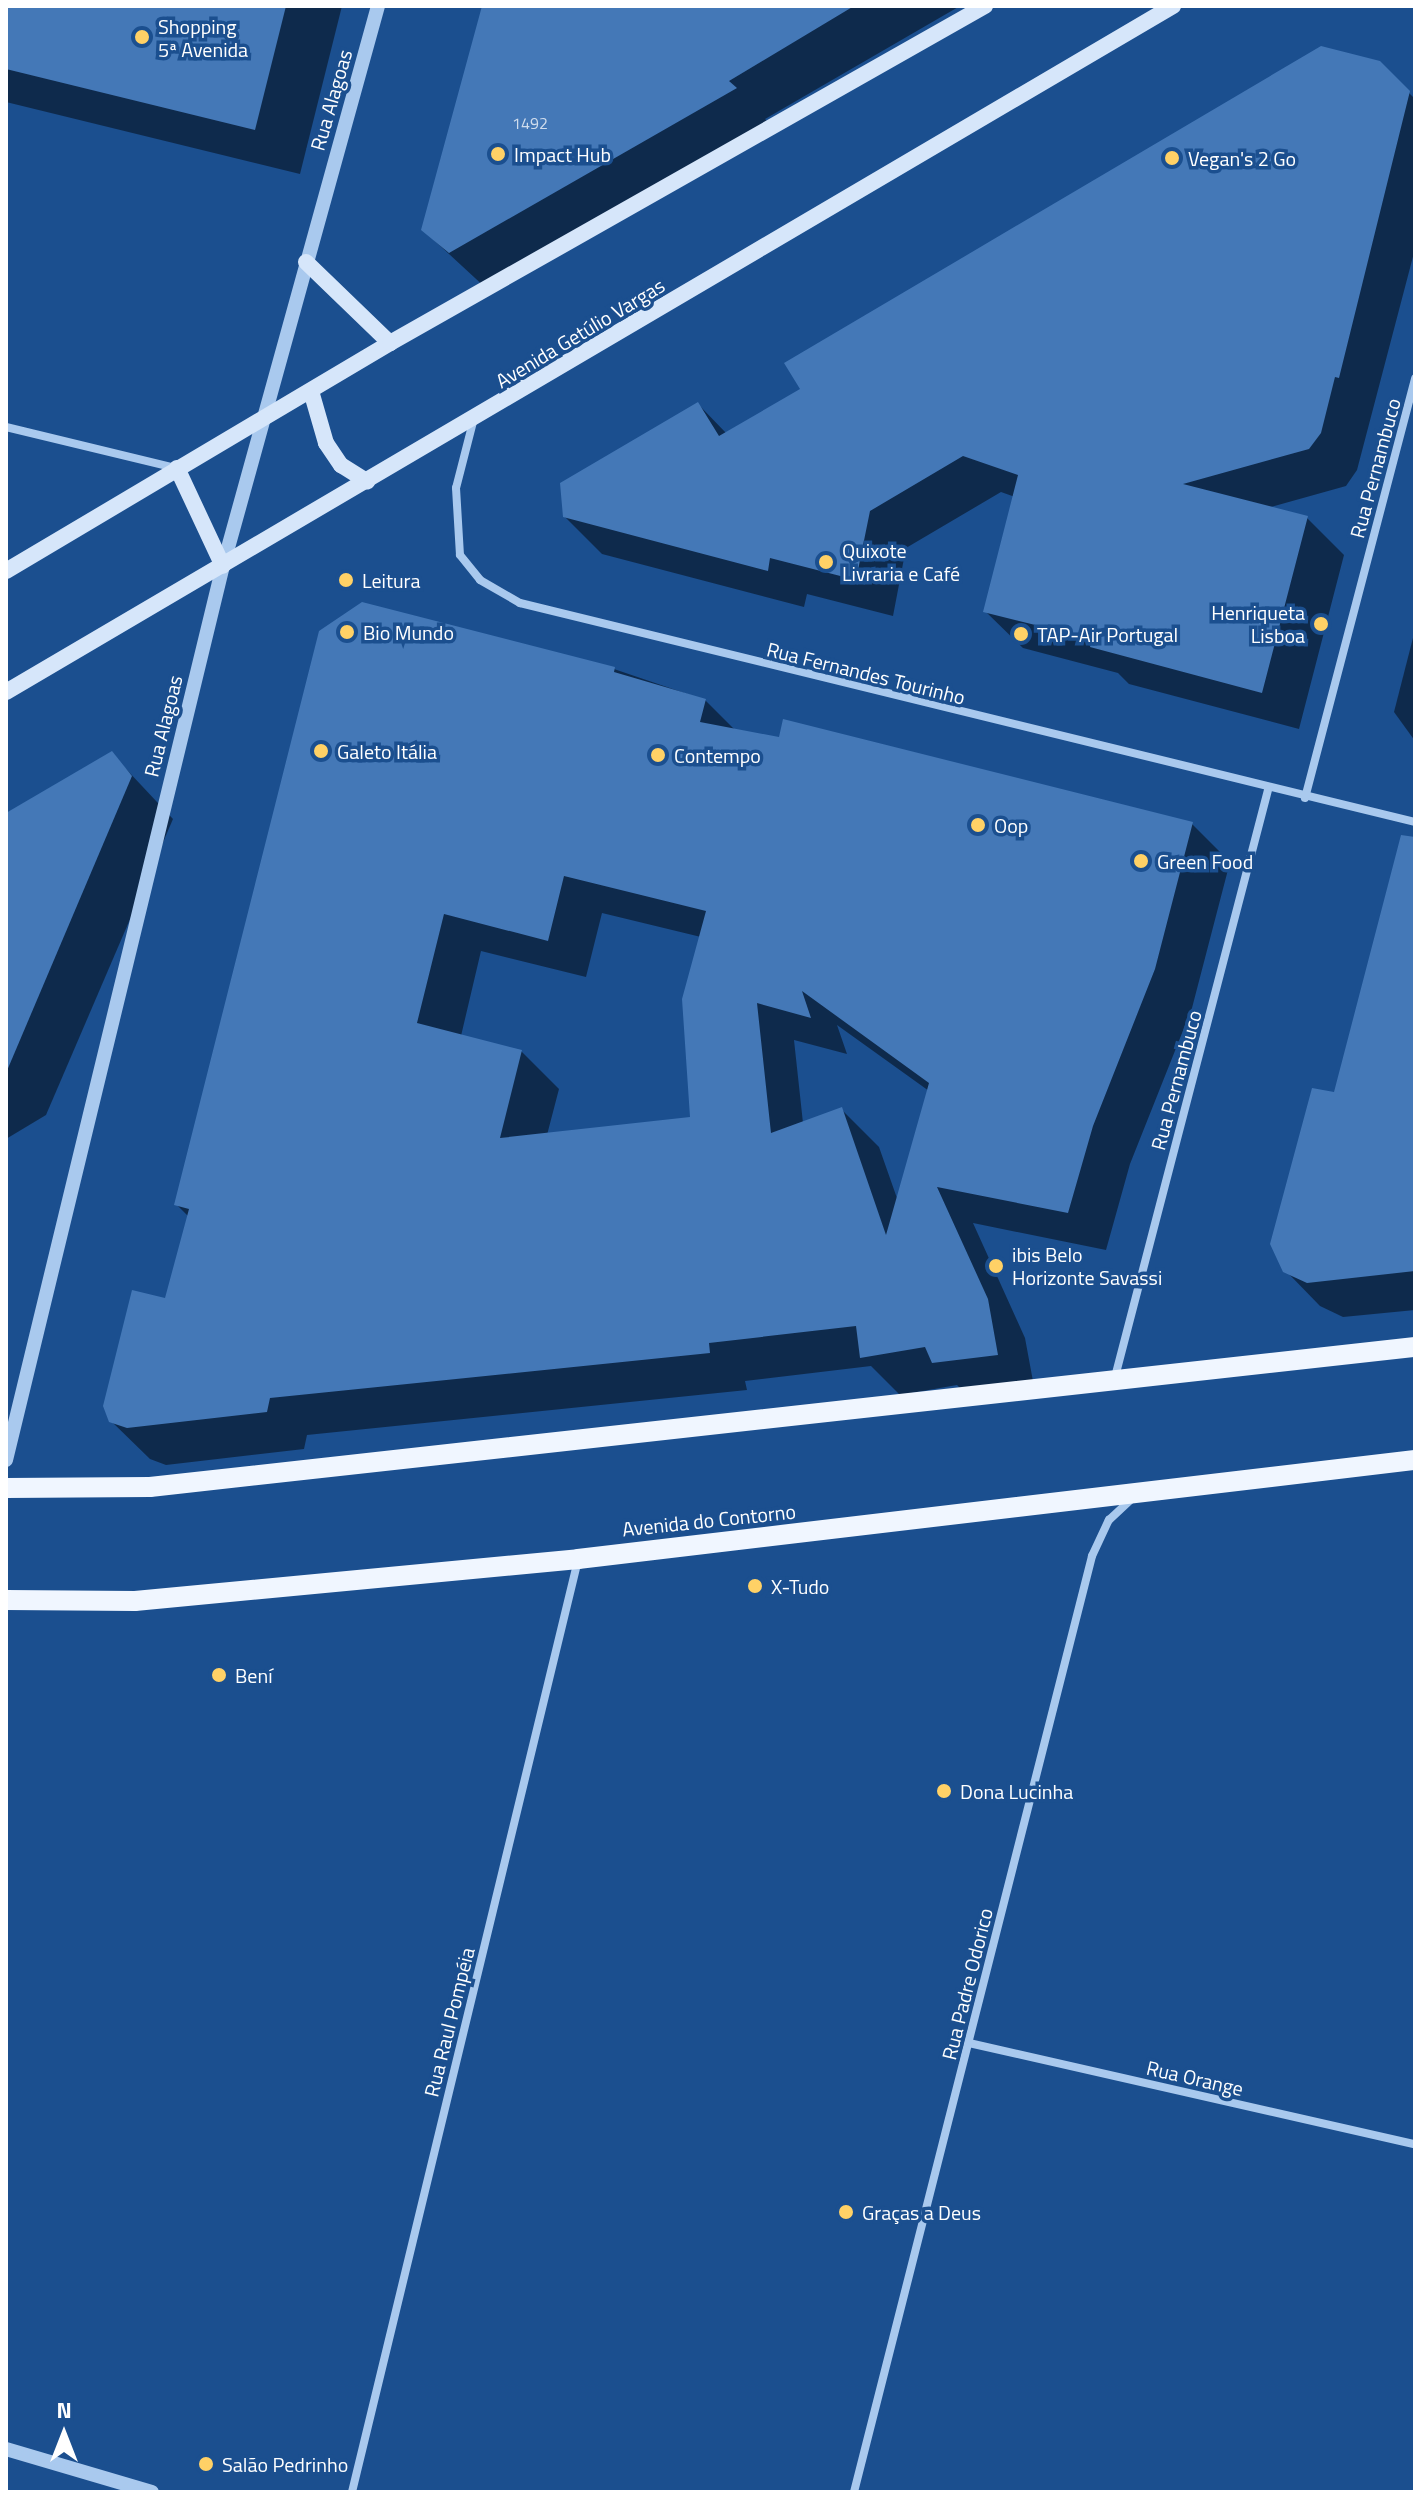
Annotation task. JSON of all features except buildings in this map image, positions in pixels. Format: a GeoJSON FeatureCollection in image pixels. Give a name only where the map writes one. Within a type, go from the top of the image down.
{"type":"FeatureCollection","features":[{"type":"Feature","properties":{"kind":"main road"},"geometry":{"type":"LineString","coordinates":[[6,571],[390,343],[985,6]]}},
{"type":"Feature","properties":{"kind":"main road","name":"Avenida Getúlio Vargas"},"geometry":{"type":"LineString","coordinates":[[6,692],[1173,6]]}},
{"type":"Feature","properties":{"kind":"main road"},"geometry":{"type":"LineString","coordinates":[[306,262],[390,343]]}},
{"type":"Feature","properties":{"kind":"main road"},"geometry":{"type":"LineString","coordinates":[[311,391],[326,443],[341,465],[367,481]]}},
{"type":"Feature","properties":{"kind":"main road"},"geometry":{"type":"LineString","coordinates":[[177,468],[223,566]]}},
{"type":"Feature","properties":{"kind":"main road"},"geometry":{"type":"LineString","coordinates":[[6,1488],[150,1487],[1415,1347]]}},
{"type":"Feature","properties":{"kind":"main road","name":"Avenida do Contorno"},"geometry":{"type":"LineString","coordinates":[[6,1600],[135,1601],[578,1559],[1135,1496],[1415,1460]]}},
{"type":"Feature","properties":{"kind":"street","name":"Rua Alagoas"},"geometry":{"type":"LineString","coordinates":[[6,1460],[223,566],[378,6]]}},
{"type":"Feature","properties":{"kind":"street","name":"Rua Pernambuco"},"geometry":{"type":"LineString","coordinates":[[1305,798],[1415,378]]}},
{"type":"Feature","properties":{"kind":"street","name":"Rua Fernandes Tourinho"},"geometry":{"type":"LineString","coordinates":[[474,418],[456,488],[460,555],[480,580],[520,603],[1268,790],[1415,822]]}},
{"type":"Feature","properties":{"kind":"street"},"geometry":{"type":"LineString","coordinates":[[6,427],[177,468]]}},
{"type":"Feature","properties":{"kind":"street","name":"Rua Pernambuco"},"geometry":{"type":"LineString","coordinates":[[1115,1378],[1268,790]]}},
{"type":"Feature","properties":{"kind":"street","name":"Rua Padre Odorico"},"geometry":{"type":"LineString","coordinates":[[854,2492],[1092,1556],[1109,1520],[1135,1496]]}},
{"type":"Feature","properties":{"kind":"street","name":"Rua Raul Pompéia"},"geometry":{"type":"LineString","coordinates":[[352,2492],[578,1559]]}},
{"type":"Feature","properties":{"kind":"street","name":"Rua Orange"},"geometry":{"type":"LineString","coordinates":[[969,2043],[1415,2144]]}},
{"type":"Feature","properties":{"kind":"street"},"geometry":{"type":"LineString","coordinates":[[6,2449],[152,2492]]}},
{"type":"Feature","properties":{"kind":"place","name":"Shopping 5ª Avenida"},"geometry":{"type":"Point","coordinates":[142,37]}},
{"type":"Feature","properties":{"kind":"place","name":"Impact Hub"},"geometry":{"type":"Point","coordinates":[498,154]}},
{"type":"Feature","properties":{"kind":"place","name":"Vegan's 2 Go"},"geometry":{"type":"Point","coordinates":[1172,158]}},
{"type":"Feature","properties":{"kind":"place","name":"Quixote Livraria e Café"},"geometry":{"type":"Point","coordinates":[826,562]}},
{"type":"Feature","properties":{"kind":"place","name":"Leitura"},"geometry":{"type":"Point","coordinates":[346,580]}},
{"type":"Feature","properties":{"kind":"place","name":"Henriqueta Lisboa"},"geometry":{"type":"Point","coordinates":[1321,624]}},
{"type":"Feature","properties":{"kind":"place","name":"Bio Mundo"},"geometry":{"type":"Point","coordinates":[347,632]}},
{"type":"Feature","properties":{"kind":"place","name":"TAP-Air Portugal"},"geometry":{"type":"Point","coordinates":[1021,634]}},
{"type":"Feature","properties":{"kind":"place","name":"Galeto Itália"},"geometry":{"type":"Point","coordinates":[321,751]}},
{"type":"Feature","properties":{"kind":"place","name":"Contempo"},"geometry":{"type":"Point","coordinates":[658,755]}},
{"type":"Feature","properties":{"kind":"place","name":"Oop"},"geometry":{"type":"Point","coordinates":[978,825]}},
{"type":"Feature","properties":{"kind":"place","name":"Green Food"},"geometry":{"type":"Point","coordinates":[1141,861]}},
{"type":"Feature","properties":{"kind":"place","name":"ibis Belo Horizonte Savassi"},"geometry":{"type":"Point","coordinates":[996,1266]}},
{"type":"Feature","properties":{"kind":"place","name":"X-Tudo"},"geometry":{"type":"Point","coordinates":[755,1586]}},
{"type":"Feature","properties":{"kind":"place","name":"Bení"},"geometry":{"type":"Point","coordinates":[219,1675]}},
{"type":"Feature","properties":{"kind":"place","name":"Dona Lucinha"},"geometry":{"type":"Point","coordinates":[944,1791]}},
{"type":"Feature","properties":{"kind":"place","name":"Graças a Deus"},"geometry":{"type":"Point","coordinates":[846,2212]}},
{"type":"Feature","properties":{"kind":"place","name":"Salão Pedrinho"},"geometry":{"type":"Point","coordinates":[206,2464]}}]}
